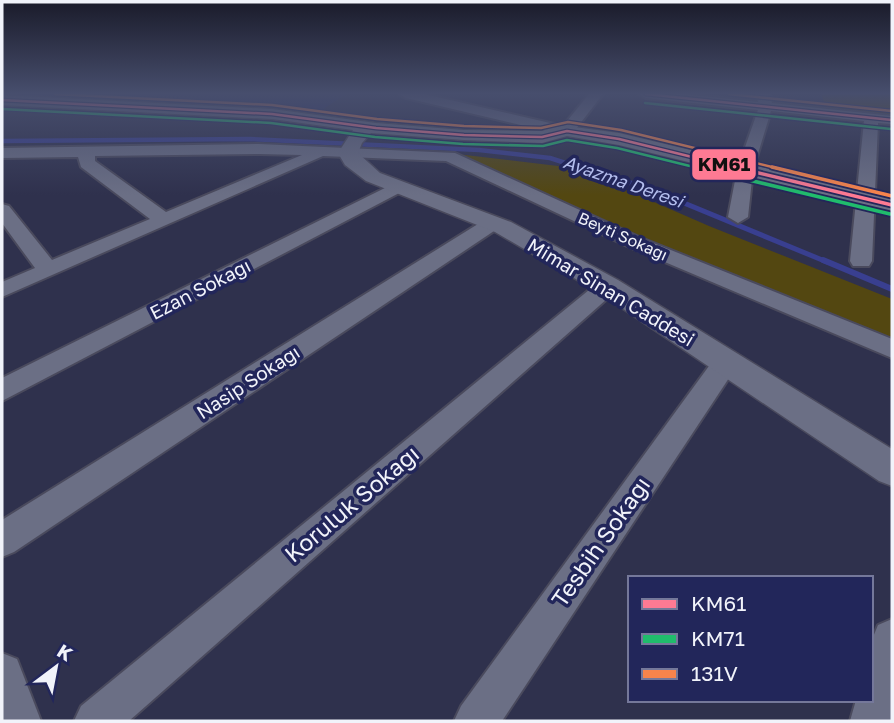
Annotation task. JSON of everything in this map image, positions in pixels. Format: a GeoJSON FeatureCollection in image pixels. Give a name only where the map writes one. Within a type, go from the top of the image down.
{"type":"FeatureCollection","features":[{"type":"Feature","properties":{"kind":"street"},"geometry":{"type":"LineString","coordinates":[[307,128],[348,144]]}},
{"type":"Feature","properties":{"kind":"street"},"geometry":{"type":"LineString","coordinates":[[553,128],[619,139],[892,205]]}},
{"type":"Feature","properties":{"kind":"street"},"geometry":{"type":"LineString","coordinates":[[2,290],[348,144],[464,135],[542,137],[567,131],[570,128]]}},
{"type":"Feature","properties":{"kind":"street"},"geometry":{"type":"LineString","coordinates":[[738,217],[745,170],[756,128]]}},
{"type":"Feature","properties":{"kind":"street"},"geometry":{"type":"LineString","coordinates":[[860,261],[870,128]]}},
{"type":"Feature","properties":{"kind":"street","name":"Beyti Sokağı"},"geometry":{"type":"LineString","coordinates":[[2,153],[259,149],[348,144],[449,156],[634,242],[892,349]]}},
{"type":"Feature","properties":{"kind":"street","name":"Mimar Sinan Caddesi"},"geometry":{"type":"LineString","coordinates":[[348,144],[352,160],[373,177],[493,223],[608,286],[892,469]]}},
{"type":"Feature","properties":{"kind":"street"},"geometry":{"type":"LineString","coordinates":[[86,152],[87,163],[164,220]]}},
{"type":"Feature","properties":{"kind":"street","name":"Ezan Sokağı"},"geometry":{"type":"LineString","coordinates":[[2,390],[397,187]]}},
{"type":"Feature","properties":{"kind":"street"},"geometry":{"type":"LineString","coordinates":[[2,210],[48,270]]}},
{"type":"Feature","properties":{"kind":"street","name":"Nasip Sokağı"},"geometry":{"type":"LineString","coordinates":[[2,540],[493,223]]}},
{"type":"Feature","properties":{"kind":"street","name":"Koruluk Sokağı"},"geometry":{"type":"LineString","coordinates":[[96,721],[608,286]]}},
{"type":"Feature","properties":{"kind":"street","name":"Tesbih Sokağı"},"geometry":{"type":"LineString","coordinates":[[476,721],[726,362]]}},
{"type":"Feature","properties":{"kind":"street"},"geometry":{"type":"LineString","coordinates":[[872,721],[892,639]]}},
{"type":"Feature","properties":{"kind":"street"},"geometry":{"type":"LineString","coordinates":[[2,674],[19,721]]}},
{"type":"Feature","properties":{"kind":"shaded area"},"geometry":{"type":"Polygon","coordinates":[[[457,154],[558,166],[608,182],[709,226],[892,299],[892,339],[666,247],[457,154]]]}},
{"type":"Feature","properties":{"kind":"waterway","name":"Ayazma Deresi"},"geometry":{"type":"LineString","coordinates":[[2,141],[250,139],[479,150],[550,158],[584,169]]}},
{"type":"Feature","properties":{"kind":"waterway","name":"Ayazma Deresi"},"geometry":{"type":"LineString","coordinates":[[579,167],[650,189],[827,262]]}},
{"type":"Feature","properties":{"kind":"waterway","name":"Ayazma Deresi"},"geometry":{"type":"LineString","coordinates":[[823,260],[892,289]]}},
{"type":"Feature","properties":{"kind":"transit line","name":"KM71"},"geometry":{"type":"LineString","coordinates":[[306,128],[375,137],[463,144],[543,146],[567,140],[617,148],[890,214]]}},
{"type":"Feature","properties":{"kind":"transit line","name":"KM61"},"geometry":{"type":"LineString","coordinates":[[374,128],[464,135],[542,137],[567,131],[619,139],[892,205]]}},
{"type":"Feature","properties":{"kind":"transit line","name":"131V"},"geometry":{"type":"LineString","coordinates":[[531,128],[542,128]]}},
{"type":"Feature","properties":{"kind":"transit line","name":"131V"},"geometry":{"type":"LineString","coordinates":[[606,128],[892,196]]}},
{"type":"Feature","properties":{"kind":"transit line","name":"KM71"},"geometry":{"type":"LineString","coordinates":[[879,128],[891,129]]}}]}
